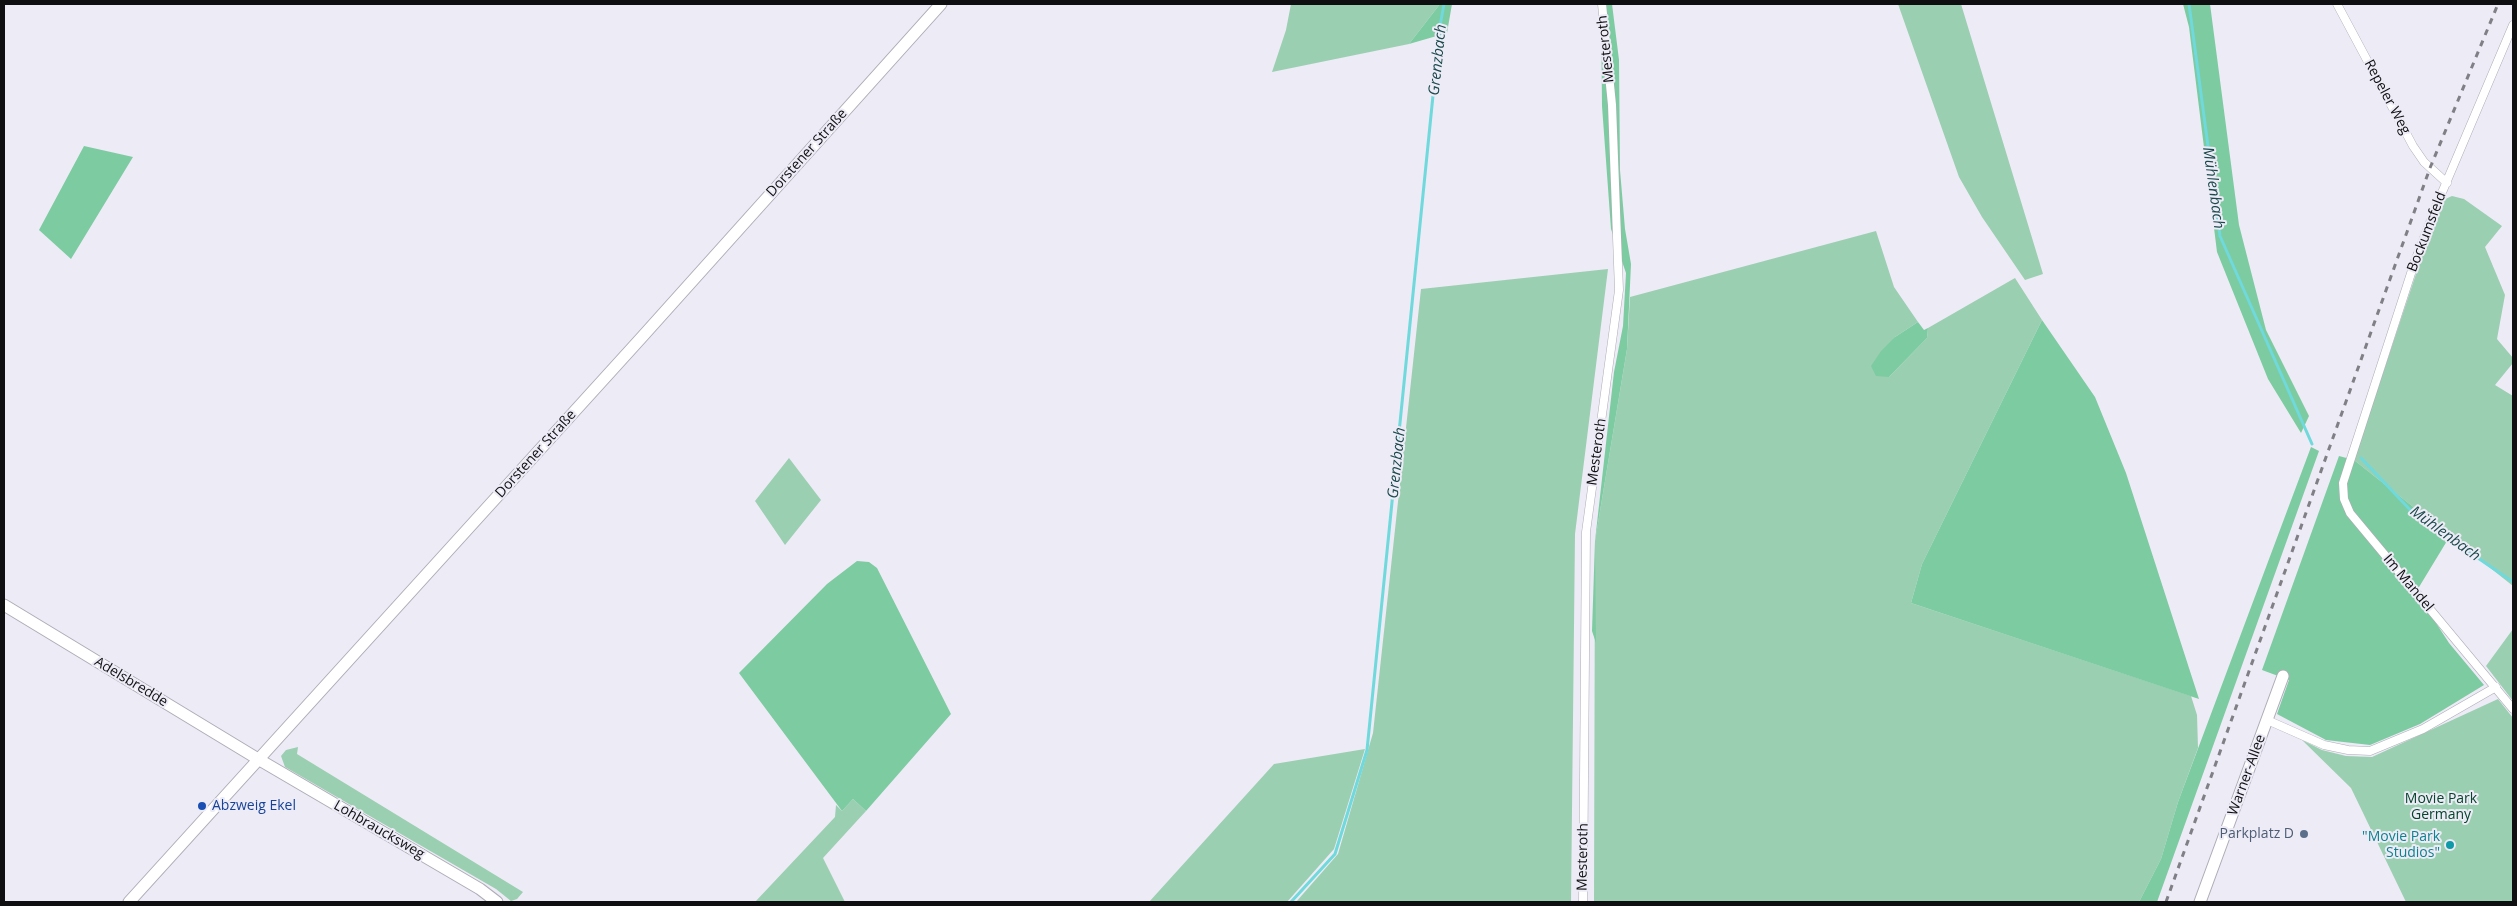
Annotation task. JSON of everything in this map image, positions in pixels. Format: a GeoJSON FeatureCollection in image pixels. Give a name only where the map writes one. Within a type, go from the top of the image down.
{"type":"FeatureCollection","features":[{"type":"Feature","properties":{"kind":"main road","name":"Dorstener Straße"},"geometry":{"type":"LineString","coordinates":[[129,902],[602,382],[941,4]]}},
{"type":"Feature","properties":{"kind":"main road","name":"Adelsbredde"},"geometry":{"type":"LineString","coordinates":[[4,605],[258,759]]}},
{"type":"Feature","properties":{"kind":"main road","name":"Warner-Allee"},"geometry":{"type":"LineString","coordinates":[[2200,902],[2283,676]]}},
{"type":"Feature","properties":{"kind":"main road","name":"Lohbraucksweg"},"geometry":{"type":"LineString","coordinates":[[258,759],[480,889],[497,902]]}},
{"type":"Feature","properties":{"kind":"street","name":"Mesteroth"},"geometry":{"type":"LineString","coordinates":[[1583,902],[1586,532],[1619,290],[1612,105],[1602,4]]}},
{"type":"Feature","properties":{"kind":"street","name":"Repeler Weg"},"geometry":{"type":"LineString","coordinates":[[2337,4],[2413,146],[2424,162],[2447,182]]}},
{"type":"Feature","properties":{"kind":"street","name":"Bockumsfeld"},"geometry":{"type":"LineString","coordinates":[[2357,444],[2415,261],[2513,25]]}},
{"type":"Feature","properties":{"kind":"street","name":"Im Mandel"},"geometry":{"type":"LineString","coordinates":[[2357,444],[2343,483],[2344,499],[2350,514],[2513,709]]}},
{"type":"Feature","properties":{"kind":"street"},"geometry":{"type":"LineString","coordinates":[[2267,720],[2324,745],[2348,750],[2370,751],[2423,729],[2496,687]]}},
{"type":"Feature","properties":{"kind":"green space"},"geometry":{"type":"Polygon","coordinates":[[[1291,4],[1440,4],[1409,44],[1272,72],[1286,30],[1291,4]]]}},
{"type":"Feature","properties":{"kind":"green space"},"geometry":{"type":"Polygon","coordinates":[[[1440,4],[1452,4],[1447,33],[1409,44],[1440,4]]]}},
{"type":"Feature","properties":{"kind":"green space"},"geometry":{"type":"Polygon","coordinates":[[[1601,4],[1612,4],[1619,60],[1620,170],[1625,229],[1631,264],[1627,349],[1595,541],[1614,372],[1623,326],[1626,273],[1611,229],[1602,106],[1601,4]]]}},
{"type":"Feature","properties":{"kind":"green space"},"geometry":{"type":"Polygon","coordinates":[[[1898,4],[1961,4],[2043,274],[2025,280],[1982,217],[1959,177],[1898,4]]]}},
{"type":"Feature","properties":{"kind":"green space"},"geometry":{"type":"Polygon","coordinates":[[[2183,4],[2210,4],[2239,225],[2266,330],[2309,416],[2301,433],[2268,379],[2217,252],[2189,27],[2183,4]]]}},
{"type":"Feature","properties":{"kind":"green space"},"geometry":{"type":"Polygon","coordinates":[[[84,146],[133,157],[71,259],[39,230],[84,146]]]}},
{"type":"Feature","properties":{"kind":"green space"},"geometry":{"type":"Polygon","coordinates":[[[2452,196],[2464,199],[2502,226],[2485,247],[2505,295],[2497,339],[2513,358],[2513,363],[2495,385],[2513,396],[2513,586],[2354,460],[2438,208],[2443,200],[2452,196]]]}},
{"type":"Feature","properties":{"kind":"green space"},"geometry":{"type":"Polygon","coordinates":[[[1876,231],[1894,287],[1918,322],[1895,337],[1889,377],[1927,338],[1928,328],[2015,278],[2042,320],[1922,564],[1911,603],[2191,696],[2197,715],[2198,748],[2178,802],[2161,859],[2139,902],[1594,902],[1595,541],[1627,349],[1630,297],[1876,231]]]}},
{"type":"Feature","properties":{"kind":"green space"},"geometry":{"type":"Polygon","coordinates":[[[1608,269],[1575,534],[1571,902],[1296,902],[1338,854],[1373,733],[1421,289],[1608,269]]]}},
{"type":"Feature","properties":{"kind":"green space"},"geometry":{"type":"Polygon","coordinates":[[[2042,320],[2095,397],[2126,473],[2199,699],[1911,603],[1922,564],[2042,320]]]}},
{"type":"Feature","properties":{"kind":"green space"},"geometry":{"type":"Polygon","coordinates":[[[1918,322],[1924,330],[1928,328],[1927,338],[1889,377],[1876,376],[1871,366],[1881,351],[1895,337],[1918,322]]]}},
{"type":"Feature","properties":{"kind":"green space"},"geometry":{"type":"Polygon","coordinates":[[[2311,447],[2319,451],[2157,902],[2139,902],[2161,859],[2178,802],[2311,447]]]}},
{"type":"Feature","properties":{"kind":"green space"},"geometry":{"type":"Polygon","coordinates":[[[2339,456],[2354,460],[2450,536],[2416,592],[2449,643],[2484,685],[2420,724],[2370,745],[2326,740],[2277,714],[2289,680],[2262,670],[2339,456]]]}},
{"type":"Feature","properties":{"kind":"green space"},"geometry":{"type":"Polygon","coordinates":[[[789,458],[821,500],[785,545],[755,501],[789,458]]]}},
{"type":"Feature","properties":{"kind":"green space"},"geometry":{"type":"Polygon","coordinates":[[[1595,541],[1596,643],[1592,631],[1595,541]]]}},
{"type":"Feature","properties":{"kind":"green space"},"geometry":{"type":"Polygon","coordinates":[[[857,561],[869,562],[877,568],[951,714],[866,811],[853,799],[842,811],[739,673],[827,584],[857,561]]]}},
{"type":"Feature","properties":{"kind":"green space"},"geometry":{"type":"Polygon","coordinates":[[[2513,629],[2513,701],[2486,666],[2513,629]]]}},
{"type":"Feature","properties":{"kind":"green space","name":"Movie Park Germany"},"geometry":{"type":"Polygon","coordinates":[[[2498,699],[2513,718],[2513,902],[2406,902],[2351,788],[2302,740],[2322,750],[2346,756],[2372,757],[2498,699]]]}},
{"type":"Feature","properties":{"kind":"green space"},"geometry":{"type":"Polygon","coordinates":[[[298,747],[297,754],[523,892],[517,899],[511,901],[496,889],[285,767],[281,756],[286,750],[298,747]]]}},
{"type":"Feature","properties":{"kind":"green space"},"geometry":{"type":"Polygon","coordinates":[[[1365,749],[1334,849],[1287,902],[1149,902],[1274,764],[1365,749]]]}},
{"type":"Feature","properties":{"kind":"green space"},"geometry":{"type":"Polygon","coordinates":[[[853,799],[866,811],[823,858],[845,902],[755,902],[835,817],[836,805],[842,811],[853,799]]]}},
{"type":"Feature","properties":{"kind":"waterway","name":"Grenzbach"},"geometry":{"type":"LineString","coordinates":[[1291,902],[1335,854],[1367,750],[1440,26],[1444,4]]}},
{"type":"Feature","properties":{"kind":"waterway","name":"Mühlenbach"},"geometry":{"type":"LineString","coordinates":[[2189,4],[2220,236],[2312,444]]}},
{"type":"Feature","properties":{"kind":"waterway","name":"Mühlenbach"},"geometry":{"type":"LineString","coordinates":[[2361,458],[2415,515],[2513,582]]}},
{"type":"Feature","properties":{"kind":"railway"},"geometry":{"type":"LineString","coordinates":[[2166,902],[2430,168],[2498,4]]}},
{"type":"Feature","properties":{"kind":"place","name":"Abzweig Ekel"},"geometry":{"type":"Point","coordinates":[202,806]}},
{"type":"Feature","properties":{"kind":"place","name":"Parkplatz D"},"geometry":{"type":"Point","coordinates":[2304,834]}},
{"type":"Feature","properties":{"kind":"place","name":"\"Movie Park Studios\""},"geometry":{"type":"Point","coordinates":[2450,845]}}]}
